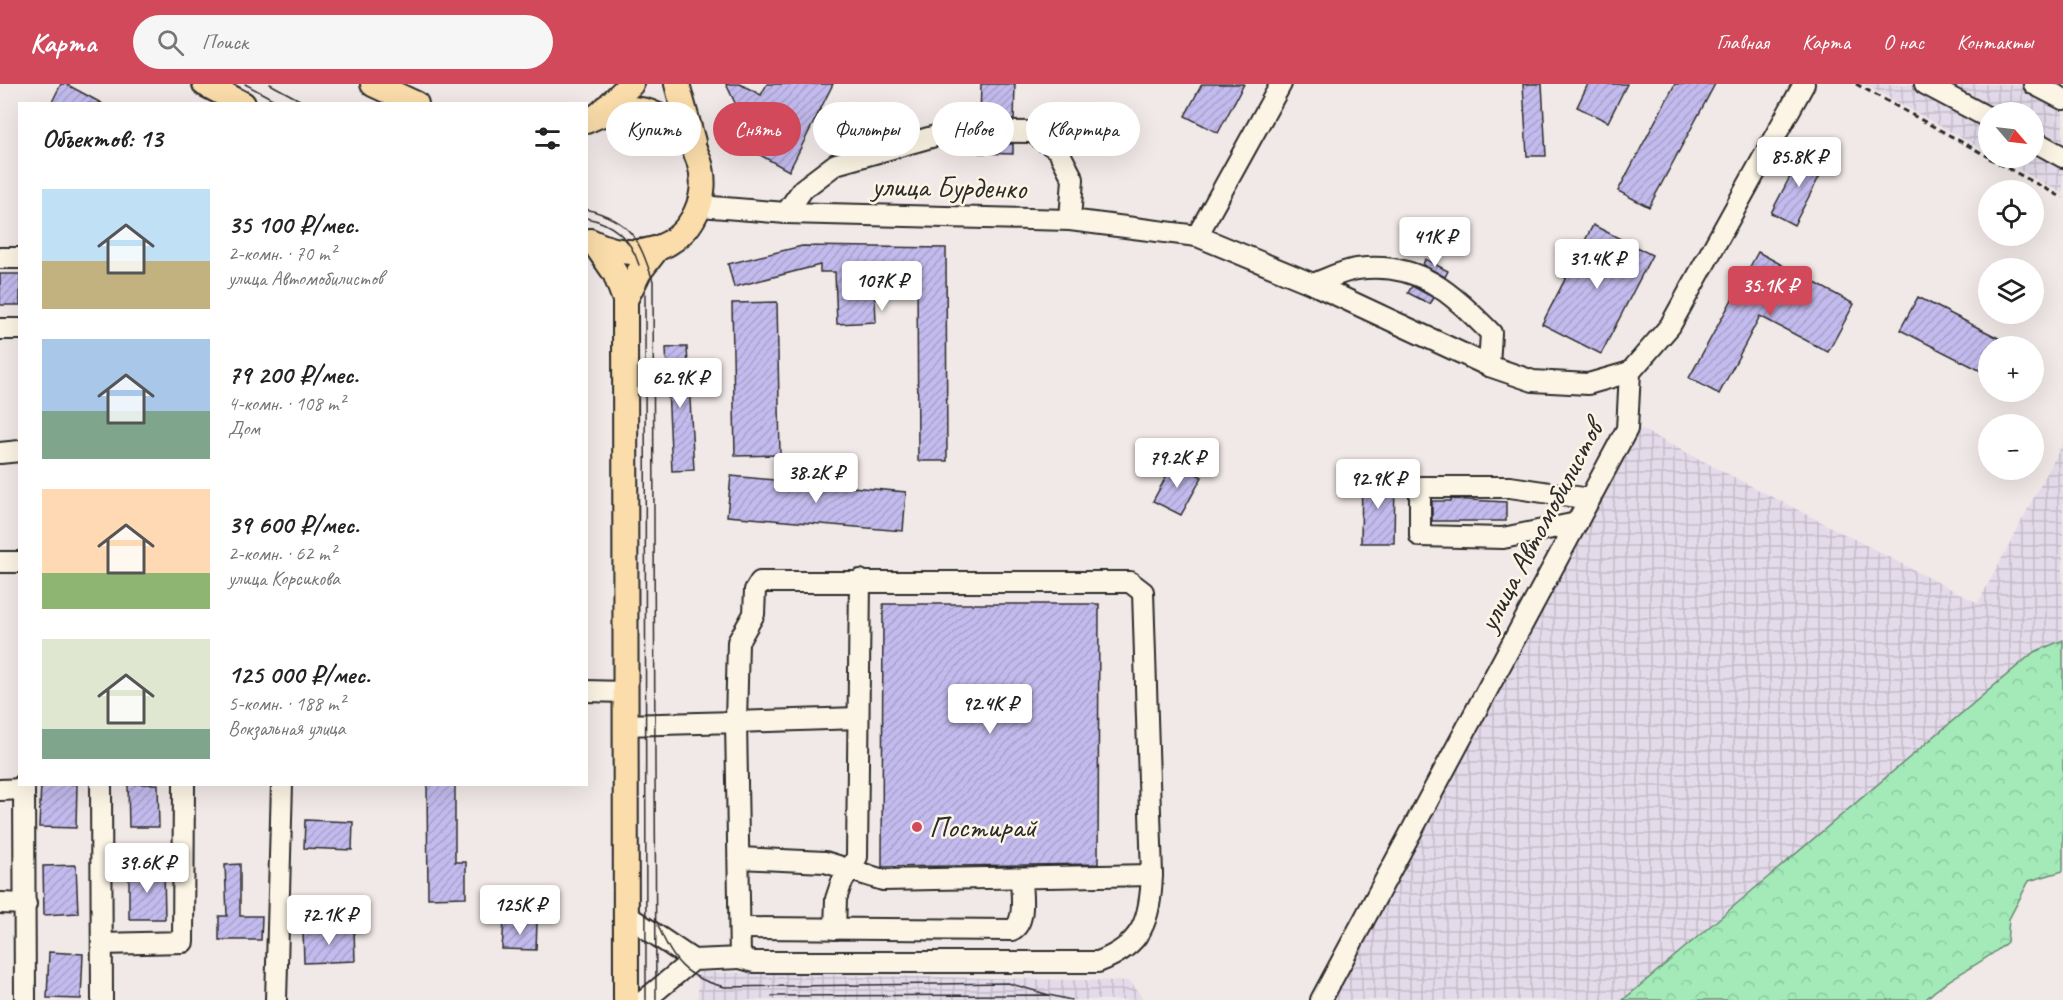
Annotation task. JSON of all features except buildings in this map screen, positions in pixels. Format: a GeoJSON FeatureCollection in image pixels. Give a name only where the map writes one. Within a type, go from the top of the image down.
{"type":"FeatureCollection","features":[{"type":"Feature","properties":{"kind":"main road"},"geometry":{"type":"LineString","coordinates":[[205,84],[239,102]]}},
{"type":"Feature","properties":{"kind":"main road"},"geometry":{"type":"LineString","coordinates":[[373,84],[412,102]]}},
{"type":"Feature","properties":{"kind":"main road"},"geometry":{"type":"LineString","coordinates":[[594,117],[631,84]]}},
{"type":"Feature","properties":{"kind":"main road"},"geometry":{"type":"LineString","coordinates":[[591,242],[633,252],[656,250],[668,245],[689,227],[700,206],[702,182],[698,159],[679,99],[677,84]]}},
{"type":"Feature","properties":{"kind":"main road"},"geometry":{"type":"LineString","coordinates":[[594,117],[624,109],[648,112],[670,122],[687,138],[698,159]]}},
{"type":"Feature","properties":{"kind":"main road"},"geometry":{"type":"LineString","coordinates":[[591,242],[615,273],[625,300],[626,1000]]}},
{"type":"Feature","properties":{"kind":"main road"},"geometry":{"type":"LineString","coordinates":[[625,300],[639,272],[656,250]]}},
{"type":"Feature","properties":{"kind":"street"},"geometry":{"type":"LineString","coordinates":[[1197,236],[1281,84]]}},
{"type":"Feature","properties":{"kind":"street"},"geometry":{"type":"LineString","coordinates":[[1630,372],[1670,326],[1804,84]]}},
{"type":"Feature","properties":{"kind":"street"},"geometry":{"type":"LineString","coordinates":[[1925,84],[1978,112]]}},
{"type":"Feature","properties":{"kind":"street"},"geometry":{"type":"LineString","coordinates":[[2034,84],[2063,99]]}},
{"type":"Feature","properties":{"kind":"street"},"geometry":{"type":"LineString","coordinates":[[786,213],[803,189],[836,164],[953,131],[1032,132],[1058,150],[1073,179],[1070,220]]}},
{"type":"Feature","properties":{"kind":"street"},"geometry":{"type":"LineString","coordinates":[[2044,147],[2063,157]]}},
{"type":"Feature","properties":{"kind":"street","name":"улица Бурденко"},"geometry":{"type":"LineString","coordinates":[[700,206],[786,213],[1070,220],[1197,236],[1313,284],[1489,366],[1533,381],[1588,384],[1630,372]]}},
{"type":"Feature","properties":{"kind":"street"},"geometry":{"type":"LineString","coordinates":[[0,258],[18,258]]}},
{"type":"Feature","properties":{"kind":"street"},"geometry":{"type":"LineString","coordinates":[[1313,284],[1355,269],[1402,268],[1452,293],[1491,333],[1489,366]]}},
{"type":"Feature","properties":{"kind":"street"},"geometry":{"type":"LineString","coordinates":[[0,329],[18,329]]}},
{"type":"Feature","properties":{"kind":"street","name":"улица Автомобилистов"},"geometry":{"type":"LineString","coordinates":[[1321,1000],[1628,429],[1630,372]]}},
{"type":"Feature","properties":{"kind":"street"},"geometry":{"type":"LineString","coordinates":[[0,453],[18,451]]}},
{"type":"Feature","properties":{"kind":"street"},"geometry":{"type":"LineString","coordinates":[[1577,523],[1503,538],[1420,536],[1420,487],[1510,487],[1590,499]]}},
{"type":"Feature","properties":{"kind":"street"},"geometry":{"type":"LineString","coordinates":[[0,562],[18,562]]}},
{"type":"Feature","properties":{"kind":"street"},"geometry":{"type":"LineString","coordinates":[[835,928],[836,899],[841,884],[857,857],[860,580]]}},
{"type":"Feature","properties":{"kind":"street"},"geometry":{"type":"LineString","coordinates":[[625,914],[693,960],[740,958],[754,963],[1098,962],[1117,955],[1133,942],[1143,928],[1150,905],[1152,875],[1143,592],[1138,585],[1130,582],[860,580],[760,582],[756,586],[754,614],[738,642],[736,722],[740,958]]}},
{"type":"Feature","properties":{"kind":"street"},"geometry":{"type":"LineString","coordinates":[[588,691],[624,692]]}},
{"type":"Feature","properties":{"kind":"street"},"geometry":{"type":"LineString","coordinates":[[624,725],[858,717]]}},
{"type":"Feature","properties":{"kind":"street"},"geometry":{"type":"LineString","coordinates":[[101,786],[102,1000]]}},
{"type":"Feature","properties":{"kind":"street"},"geometry":{"type":"LineString","coordinates":[[102,944],[183,942],[184,786]]}},
{"type":"Feature","properties":{"kind":"street"},"geometry":{"type":"LineString","coordinates":[[276,1000],[282,786]]}},
{"type":"Feature","properties":{"kind":"street"},"geometry":{"type":"LineString","coordinates":[[0,790],[24,787],[25,1000]]}},
{"type":"Feature","properties":{"kind":"street"},"geometry":{"type":"LineString","coordinates":[[739,858],[825,862],[883,880],[1152,875]]}},
{"type":"Feature","properties":{"kind":"street"},"geometry":{"type":"LineString","coordinates":[[741,928],[1012,930],[1021,920],[1021,878]]}},
{"type":"Feature","properties":{"kind":"street"},"geometry":{"type":"LineString","coordinates":[[0,903],[26,904]]}},
{"type":"Feature","properties":{"kind":"street"},"geometry":{"type":"LineString","coordinates":[[645,1000],[693,960]]}},
{"type":"Feature","properties":{"kind":"path"},"geometry":{"type":"LineString","coordinates":[[1856,84],[1978,151]]}},
{"type":"Feature","properties":{"kind":"path"},"geometry":{"type":"LineString","coordinates":[[2009,168],[2063,198]]}},
{"type":"Feature","properties":{"kind":"shaded area"},"geometry":{"type":"Polygon","coordinates":[[[1864,84],[2063,84],[2063,194],[2044,183],[2044,180],[2038,180],[2016,168],[2044,168],[2044,102],[1978,102],[1978,147],[1864,84]]]}},
{"type":"Feature","properties":{"kind":"shaded area"},"geometry":{"type":"Polygon","coordinates":[[[1639,428],[1978,603],[2063,443],[2063,640],[2034,652],[1623,1000],[1332,1000],[1639,428]]]}},
{"type":"Feature","properties":{"kind":"shaded area"},"geometry":{"type":"Polygon","coordinates":[[[698,972],[1130,981],[1144,1000],[698,1000],[698,972]]]}},
{"type":"Feature","properties":{"kind":"green space"},"geometry":{"type":"Polygon","coordinates":[[[2063,640],[2063,871],[2029,881],[2009,919],[2007,942],[1987,958],[1945,983],[1925,1000],[1623,1000],[2034,652],[2063,640]]]}},
{"type":"Feature","properties":{"kind":"tram line"},"geometry":{"type":"LineString","coordinates":[[245,84],[278,102]]}},
{"type":"Feature","properties":{"kind":"tram line"},"geometry":{"type":"LineString","coordinates":[[270,84],[303,102]]}},
{"type":"Feature","properties":{"kind":"tram line"},"geometry":{"type":"LineString","coordinates":[[588,210],[614,219],[632,234],[643,254],[653,281],[656,1000]]}},
{"type":"Feature","properties":{"kind":"tram line"},"geometry":{"type":"LineString","coordinates":[[588,218],[605,224],[620,234],[631,247],[639,265]]}},
{"type":"Feature","properties":{"kind":"tram line"},"geometry":{"type":"LineString","coordinates":[[645,294],[646,1000]]}},
{"type":"Feature","properties":{"kind":"tram line"},"geometry":{"type":"LineString","coordinates":[[658,925],[669,949],[682,966],[700,979],[725,987],[1008,983],[1049,995]]}},
{"type":"Feature","properties":{"kind":"tram line"},"geometry":{"type":"LineString","coordinates":[[772,996],[1049,995],[1071,1000]]}},
{"type":"Feature","properties":{"kind":"place","name":"Постирай"},"geometry":{"type":"Point","coordinates":[917,827]}}]}
